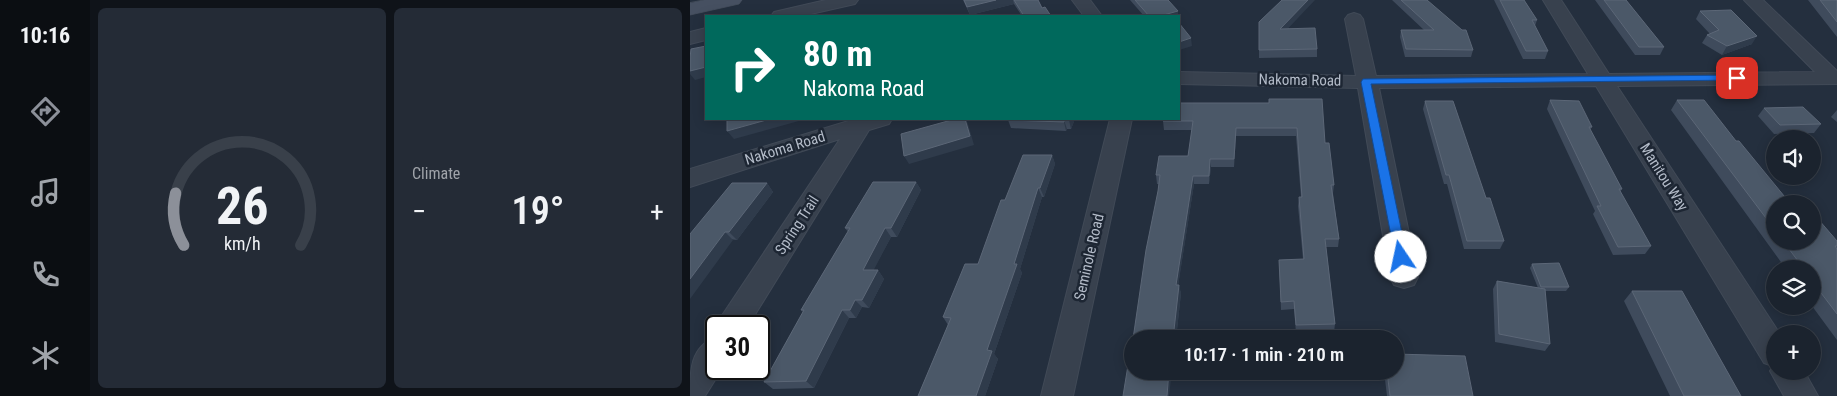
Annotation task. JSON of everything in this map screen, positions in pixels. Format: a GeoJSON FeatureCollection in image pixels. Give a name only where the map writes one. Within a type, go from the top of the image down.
{"type":"FeatureCollection","features":[{"type":"Feature","properties":{"kind":"main road"},"geometry":{"type":"LineString","coordinates":[[690,9],[732,0]]}},
{"type":"Feature","properties":{"kind":"street"},"geometry":{"type":"LineString","coordinates":[[784,15],[849,0]]}},
{"type":"Feature","properties":{"kind":"street"},"geometry":{"type":"LineString","coordinates":[[1081,0],[1092,15]]}},
{"type":"Feature","properties":{"kind":"street","name":"Manitou Way"},"geometry":{"type":"LineString","coordinates":[[1552,0],[1766,339]]}},
{"type":"Feature","properties":{"kind":"street"},"geometry":{"type":"LineString","coordinates":[[1753,0],[1835,78]]}},
{"type":"Feature","properties":{"kind":"street"},"geometry":{"type":"LineString","coordinates":[[1354,19],[1404,277]]}},
{"type":"Feature","properties":{"kind":"street"},"geometry":{"type":"LineString","coordinates":[[690,38],[705,34]]}},
{"type":"Feature","properties":{"kind":"street","name":"Nakoma Road"},"geometry":{"type":"LineString","coordinates":[[1180,78],[1366,82],[1835,78]]}},
{"type":"Feature","properties":{"kind":"street","name":"Seminole Road"},"geometry":{"type":"LineString","coordinates":[[1057,396],[1121,120]]}},
{"type":"Feature","properties":{"kind":"street","name":"Nakoma Road"},"geometry":{"type":"LineString","coordinates":[[690,178],[871,121]]}},
{"type":"Feature","properties":{"kind":"street","name":"Spring Trail"},"geometry":{"type":"LineString","coordinates":[[739,315],[871,121]]}},
{"type":"Feature","properties":{"kind":"street"},"geometry":{"type":"LineString","coordinates":[[690,392],[705,368]]}},
{"type":"Feature","properties":{"kind":"street"},"geometry":{"type":"LineString","coordinates":[[1792,380],[1802,396]]}},
{"type":"Feature","properties":{"kind":"building"},"geometry":{"type":"Polygon","coordinates":[[[964,0],[996,0],[967,7],[964,0]]]}},
{"type":"Feature","properties":{"kind":"building"},"geometry":{"type":"Polygon","coordinates":[[[1014,0],[1038,0],[1042,8],[1045,7],[1050,15],[1023,15],[1014,0]]]}},
{"type":"Feature","properties":{"kind":"building"},"geometry":{"type":"Polygon","coordinates":[[[1135,0],[1168,0],[1178,11],[1164,15],[1148,15],[1135,0]]]}},
{"type":"Feature","properties":{"kind":"building"},"geometry":{"type":"Polygon","coordinates":[[[1282,0],[1308,0],[1280,29],[1315,28],[1317,49],[1259,50],[1259,22],[1282,0]]]}},
{"type":"Feature","properties":{"kind":"building"},"geometry":{"type":"Polygon","coordinates":[[[1401,0],[1427,0],[1462,30],[1466,30],[1473,50],[1406,49],[1401,30],[1434,30],[1401,0]]]}},
{"type":"Feature","properties":{"kind":"building"},"geometry":{"type":"Polygon","coordinates":[[[1500,0],[1524,0],[1537,20],[1532,20],[1548,51],[1526,51],[1500,0]]]}},
{"type":"Feature","properties":{"kind":"building"},"geometry":{"type":"Polygon","coordinates":[[[1604,0],[1626,0],[1664,47],[1639,47],[1604,0]]]}},
{"type":"Feature","properties":{"kind":"building"},"geometry":{"type":"Polygon","coordinates":[[[1820,0],[1837,1],[1837,22],[1820,0]]]}},
{"type":"Feature","properties":{"kind":"building"},"geometry":{"type":"Polygon","coordinates":[[[1731,10],[1757,36],[1727,46],[1707,35],[1719,30],[1700,11],[1731,10]]]}},
{"type":"Feature","properties":{"kind":"building"},"geometry":{"type":"Polygon","coordinates":[[[1180,24],[1191,38],[1180,42],[1180,24]]]}},
{"type":"Feature","properties":{"kind":"building"},"geometry":{"type":"Polygon","coordinates":[[[705,46],[705,67],[690,71],[691,49],[705,46]]]}},
{"type":"Feature","properties":{"kind":"building"},"geometry":{"type":"Polygon","coordinates":[[[1269,99],[1322,99],[1325,143],[1329,143],[1334,185],[1331,185],[1339,239],[1325,239],[1335,324],[1296,325],[1294,301],[1281,302],[1279,260],[1304,259],[1299,197],[1302,197],[1297,128],[1236,128],[1234,159],[1210,159],[1209,176],[1193,176],[1176,285],[1179,285],[1174,330],[1134,330],[1146,250],[1158,191],[1160,175],[1156,175],[1159,156],[1188,156],[1193,121],[1163,121],[1180,120],[1180,103],[1269,103],[1269,99]]]}},
{"type":"Feature","properties":{"kind":"building"},"geometry":{"type":"Polygon","coordinates":[[[1550,100],[1579,101],[1592,127],[1589,127],[1622,189],[1619,189],[1651,246],[1618,247],[1597,206],[1601,206],[1550,100]]]}},
{"type":"Feature","properties":{"kind":"building"},"geometry":{"type":"Polygon","coordinates":[[[1677,100],[1704,100],[1736,141],[1739,141],[1766,174],[1766,185],[1775,185],[1783,195],[1766,195],[1766,218],[1677,100]]]}},
{"type":"Feature","properties":{"kind":"building"},"geometry":{"type":"Polygon","coordinates":[[[1425,101],[1453,101],[1486,198],[1490,198],[1504,241],[1467,241],[1449,175],[1446,175],[1425,101]]]}},
{"type":"Feature","properties":{"kind":"building"},"geometry":{"type":"Polygon","coordinates":[[[1803,107],[1821,124],[1780,125],[1764,108],[1803,107]]]}},
{"type":"Feature","properties":{"kind":"building"},"geometry":{"type":"Polygon","coordinates":[[[727,120],[766,120],[727,131],[727,120]]]}},
{"type":"Feature","properties":{"kind":"building"},"geometry":{"type":"Polygon","coordinates":[[[951,120],[965,120],[970,136],[904,156],[901,134],[951,120]]]}},
{"type":"Feature","properties":{"kind":"building"},"geometry":{"type":"Polygon","coordinates":[[[1008,120],[1064,120],[1064,122],[1008,120]]]}},
{"type":"Feature","properties":{"kind":"building"},"geometry":{"type":"Polygon","coordinates":[[[1023,155],[1052,155],[1040,188],[1038,188],[1014,264],[1017,264],[987,350],[992,351],[976,396],[918,396],[951,318],[943,317],[965,264],[978,264],[1001,200],[1005,200],[1023,155]]]}},
{"type":"Feature","properties":{"kind":"building"},"geometry":{"type":"Polygon","coordinates":[[[873,182],[916,182],[891,228],[885,228],[863,270],[878,270],[862,300],[855,300],[850,310],[842,310],[806,381],[764,382],[765,380],[770,380],[770,371],[804,310],[801,310],[850,228],[845,228],[873,182]]]}},
{"type":"Feature","properties":{"kind":"building"},"geometry":{"type":"Polygon","coordinates":[[[732,183],[767,183],[729,232],[725,232],[690,279],[690,234],[732,183]]]}},
{"type":"Feature","properties":{"kind":"building"},"geometry":{"type":"Polygon","coordinates":[[[1821,222],[1837,241],[1837,246],[1835,246],[1837,249],[1837,314],[1821,293],[1821,260],[1797,260],[1790,250],[1821,250],[1821,222]]]}},
{"type":"Feature","properties":{"kind":"building"},"geometry":{"type":"Polygon","coordinates":[[[1559,263],[1569,287],[1541,287],[1532,264],[1559,263]]]}},
{"type":"Feature","properties":{"kind":"building"},"geometry":{"type":"Polygon","coordinates":[[[1497,281],[1545,289],[1550,344],[1499,334],[1497,281]]]}},
{"type":"Feature","properties":{"kind":"building"},"geometry":{"type":"Polygon","coordinates":[[[1632,291],[1682,291],[1741,396],[1684,396],[1632,291]]]}},
{"type":"Feature","properties":{"kind":"building"},"geometry":{"type":"Polygon","coordinates":[[[1404,354],[1465,356],[1473,396],[1390,396],[1388,380],[1404,380],[1404,354]]]}},
{"type":"Feature","properties":{"kind":"building"},"geometry":{"type":"Polygon","coordinates":[[[1126,380],[1168,380],[1167,396],[1123,396],[1126,380]]]}},
{"type":"Feature","properties":{"kind":"route"},"geometry":{"type":"LineString","coordinates":[[1401,257],[1366,82],[1737,78]]}}]}
